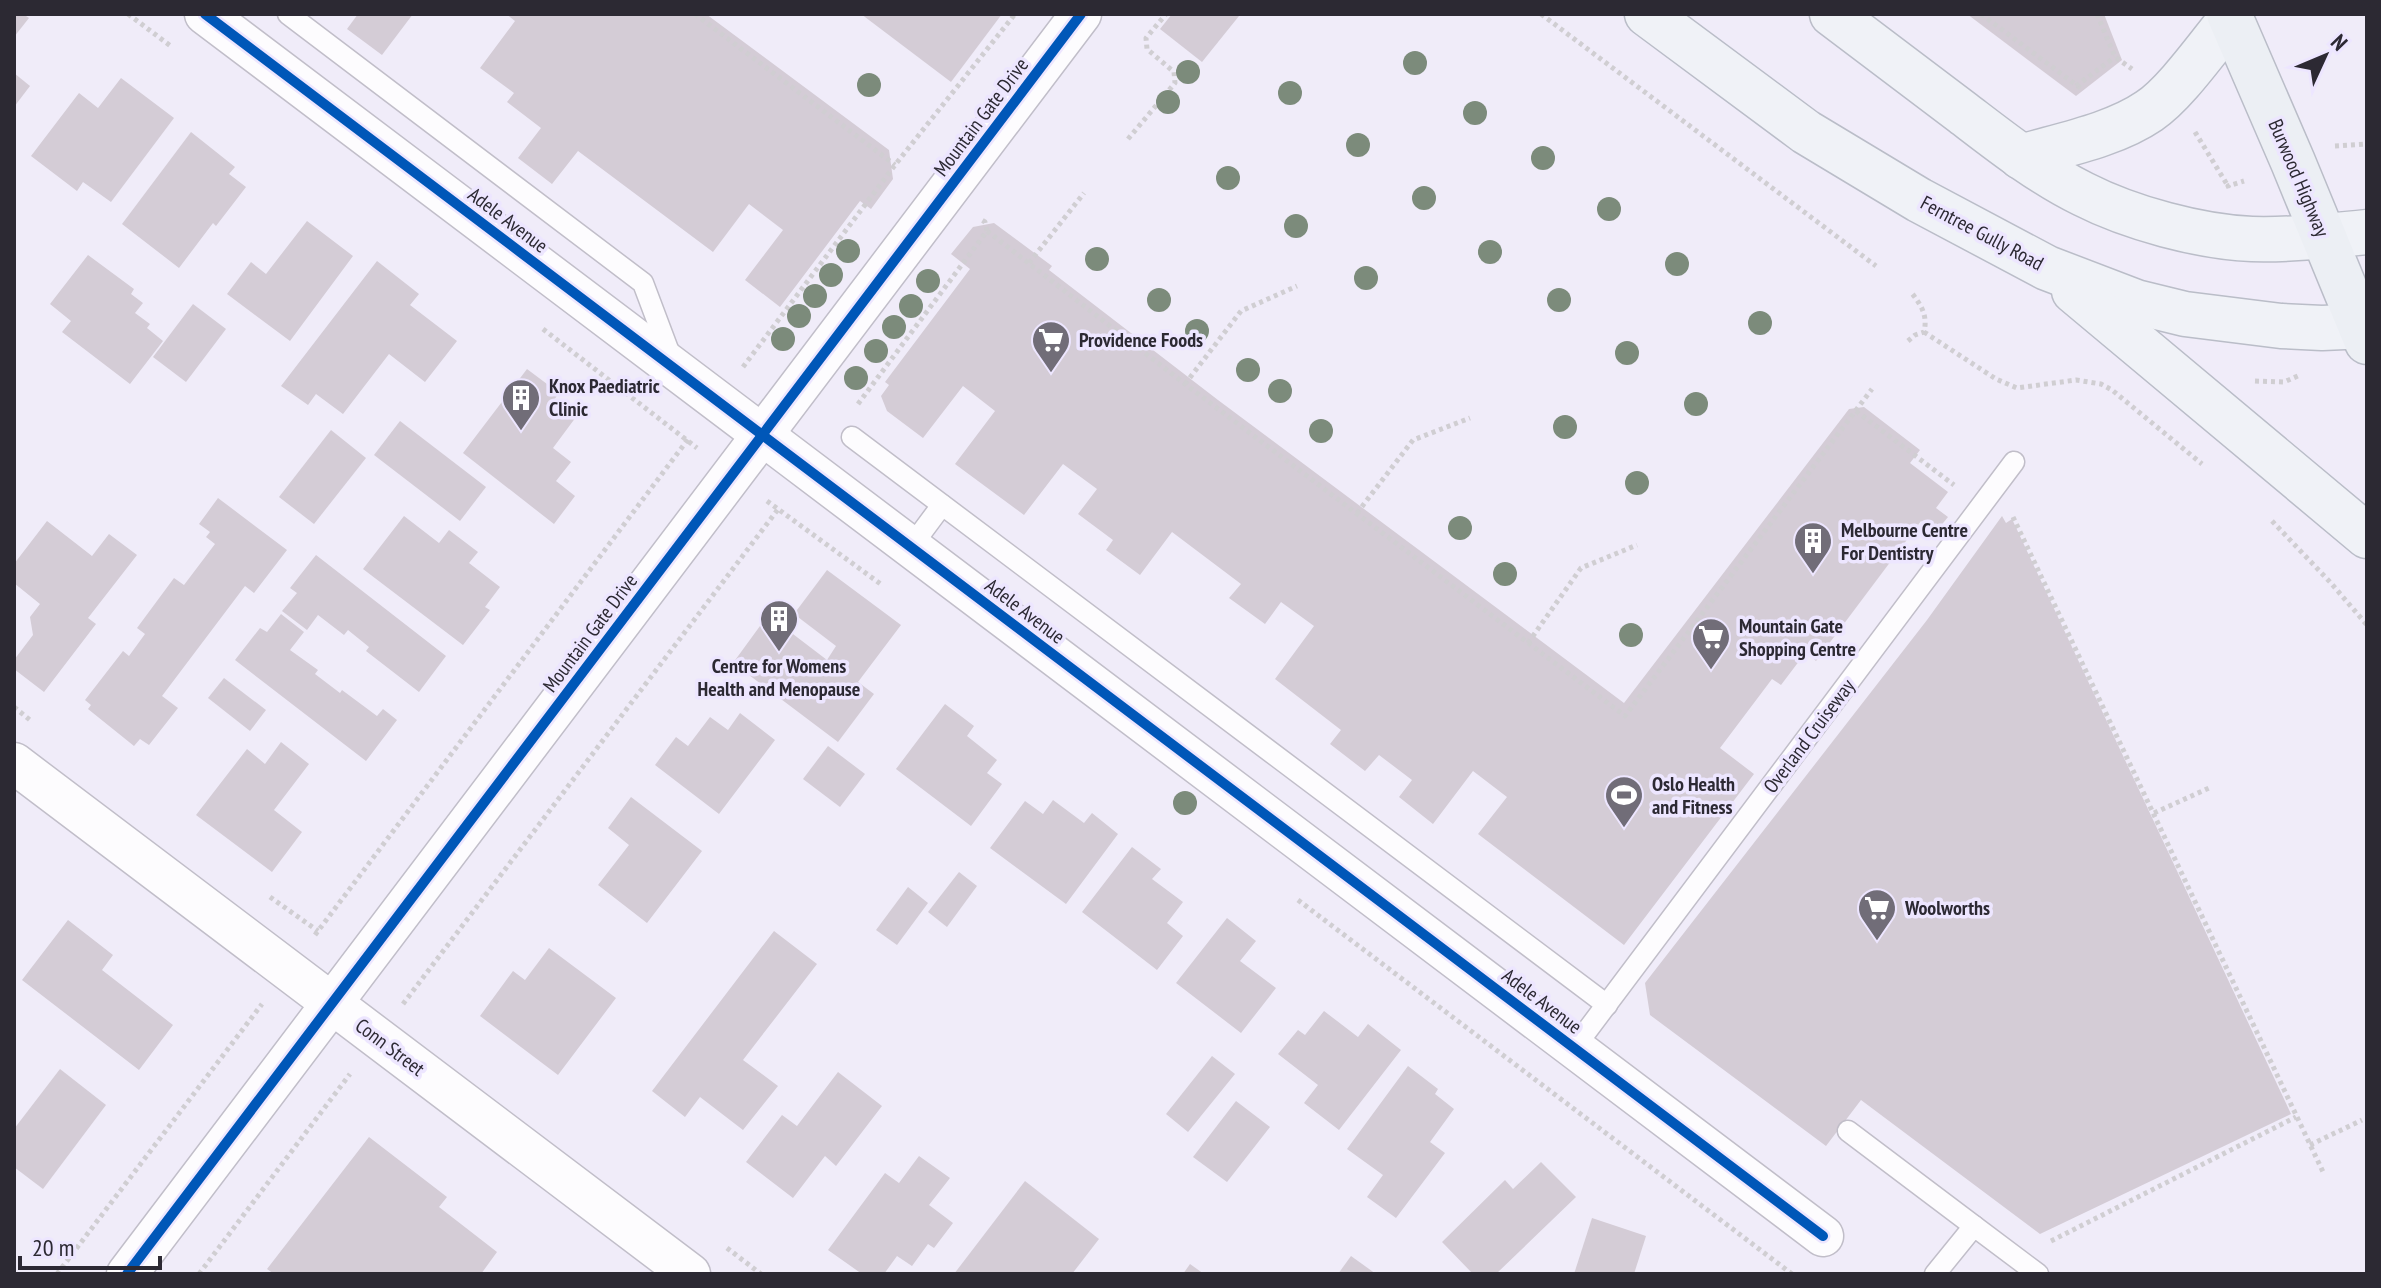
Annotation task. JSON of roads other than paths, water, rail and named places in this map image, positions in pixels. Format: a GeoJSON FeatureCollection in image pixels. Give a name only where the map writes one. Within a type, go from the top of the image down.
{"type":"FeatureCollection","features":[{"type":"Feature","properties":{"kind":"highway","name":"Burwood Highway"},"geometry":{"type":"LineString","coordinates":[[2230,16],[2365,331]]}},
{"type":"Feature","properties":{"kind":"main road","name":"Ferntree Gully Road"},"geometry":{"type":"LineString","coordinates":[[1647,14],[1806,132],[1933,208],[2047,268],[2136,302],[2185,314],[2281,326],[2365,331]]}},
{"type":"Feature","properties":{"kind":"main road"},"geometry":{"type":"LineString","coordinates":[[1832,14],[2021,157],[2084,195],[2161,223],[2251,239],[2367,232]]}},
{"type":"Feature","properties":{"kind":"main road"},"geometry":{"type":"LineString","coordinates":[[2021,157],[2112,129],[2146,113],[2166,96],[2230,16]]}},
{"type":"Feature","properties":{"kind":"main road"},"geometry":{"type":"LineString","coordinates":[[2047,268],[2367,536]]}},
{"type":"Feature","properties":{"kind":"street","name":"Adele Avenue"},"geometry":{"type":"LineString","coordinates":[[205,14],[1823,1236]]}},
{"type":"Feature","properties":{"kind":"street","name":"Mountain Gate Drive"},"geometry":{"type":"LineString","coordinates":[[127,1274],[1081,14]]}},
{"type":"Feature","properties":{"kind":"street","name":"Conn Street"},"geometry":{"type":"LineString","coordinates":[[14,763],[690,1274]]}},
{"type":"Feature","properties":{"kind":"lane"},"geometry":{"type":"LineString","coordinates":[[288,14],[643,283],[676,369]]}},
{"type":"Feature","properties":{"kind":"lane"},"geometry":{"type":"LineString","coordinates":[[852,437],[1607,1005]]}},
{"type":"Feature","properties":{"kind":"lane","name":"Overland Cruiseway"},"geometry":{"type":"LineString","coordinates":[[1574,1048],[2014,462]]}},
{"type":"Feature","properties":{"kind":"lane"},"geometry":{"type":"LineString","coordinates":[[910,548],[942,505]]}},
{"type":"Feature","properties":{"kind":"lane"},"geometry":{"type":"LineString","coordinates":[[1848,1131],[2038,1274]]}},
{"type":"Feature","properties":{"kind":"lane"},"geometry":{"type":"LineString","coordinates":[[1935,1274],[1974,1226]]}},
{"type":"Feature","properties":{"kind":"place","name":"Providence Foods"},"geometry":{"type":"Point","coordinates":[1051,374]}},
{"type":"Feature","properties":{"kind":"place","name":"Knox Paediatric Clinic"},"geometry":{"type":"Point","coordinates":[521,432]}},
{"type":"Feature","properties":{"kind":"place","name":"Melbourne Centre For Dentistry"},"geometry":{"type":"Point","coordinates":[1813,575]}},
{"type":"Feature","properties":{"kind":"place","name":"Centre for Womens Health and Menopause"},"geometry":{"type":"Point","coordinates":[779,653]}},
{"type":"Feature","properties":{"kind":"place","name":"Mountain Gate Shopping Centre"},"geometry":{"type":"Point","coordinates":[1711,671]}},
{"type":"Feature","properties":{"kind":"place","name":"Oslo Health and Fitness"},"geometry":{"type":"Point","coordinates":[1624,829]}},
{"type":"Feature","properties":{"kind":"place","name":"Woolworths"},"geometry":{"type":"Point","coordinates":[1877,942]}}]}
